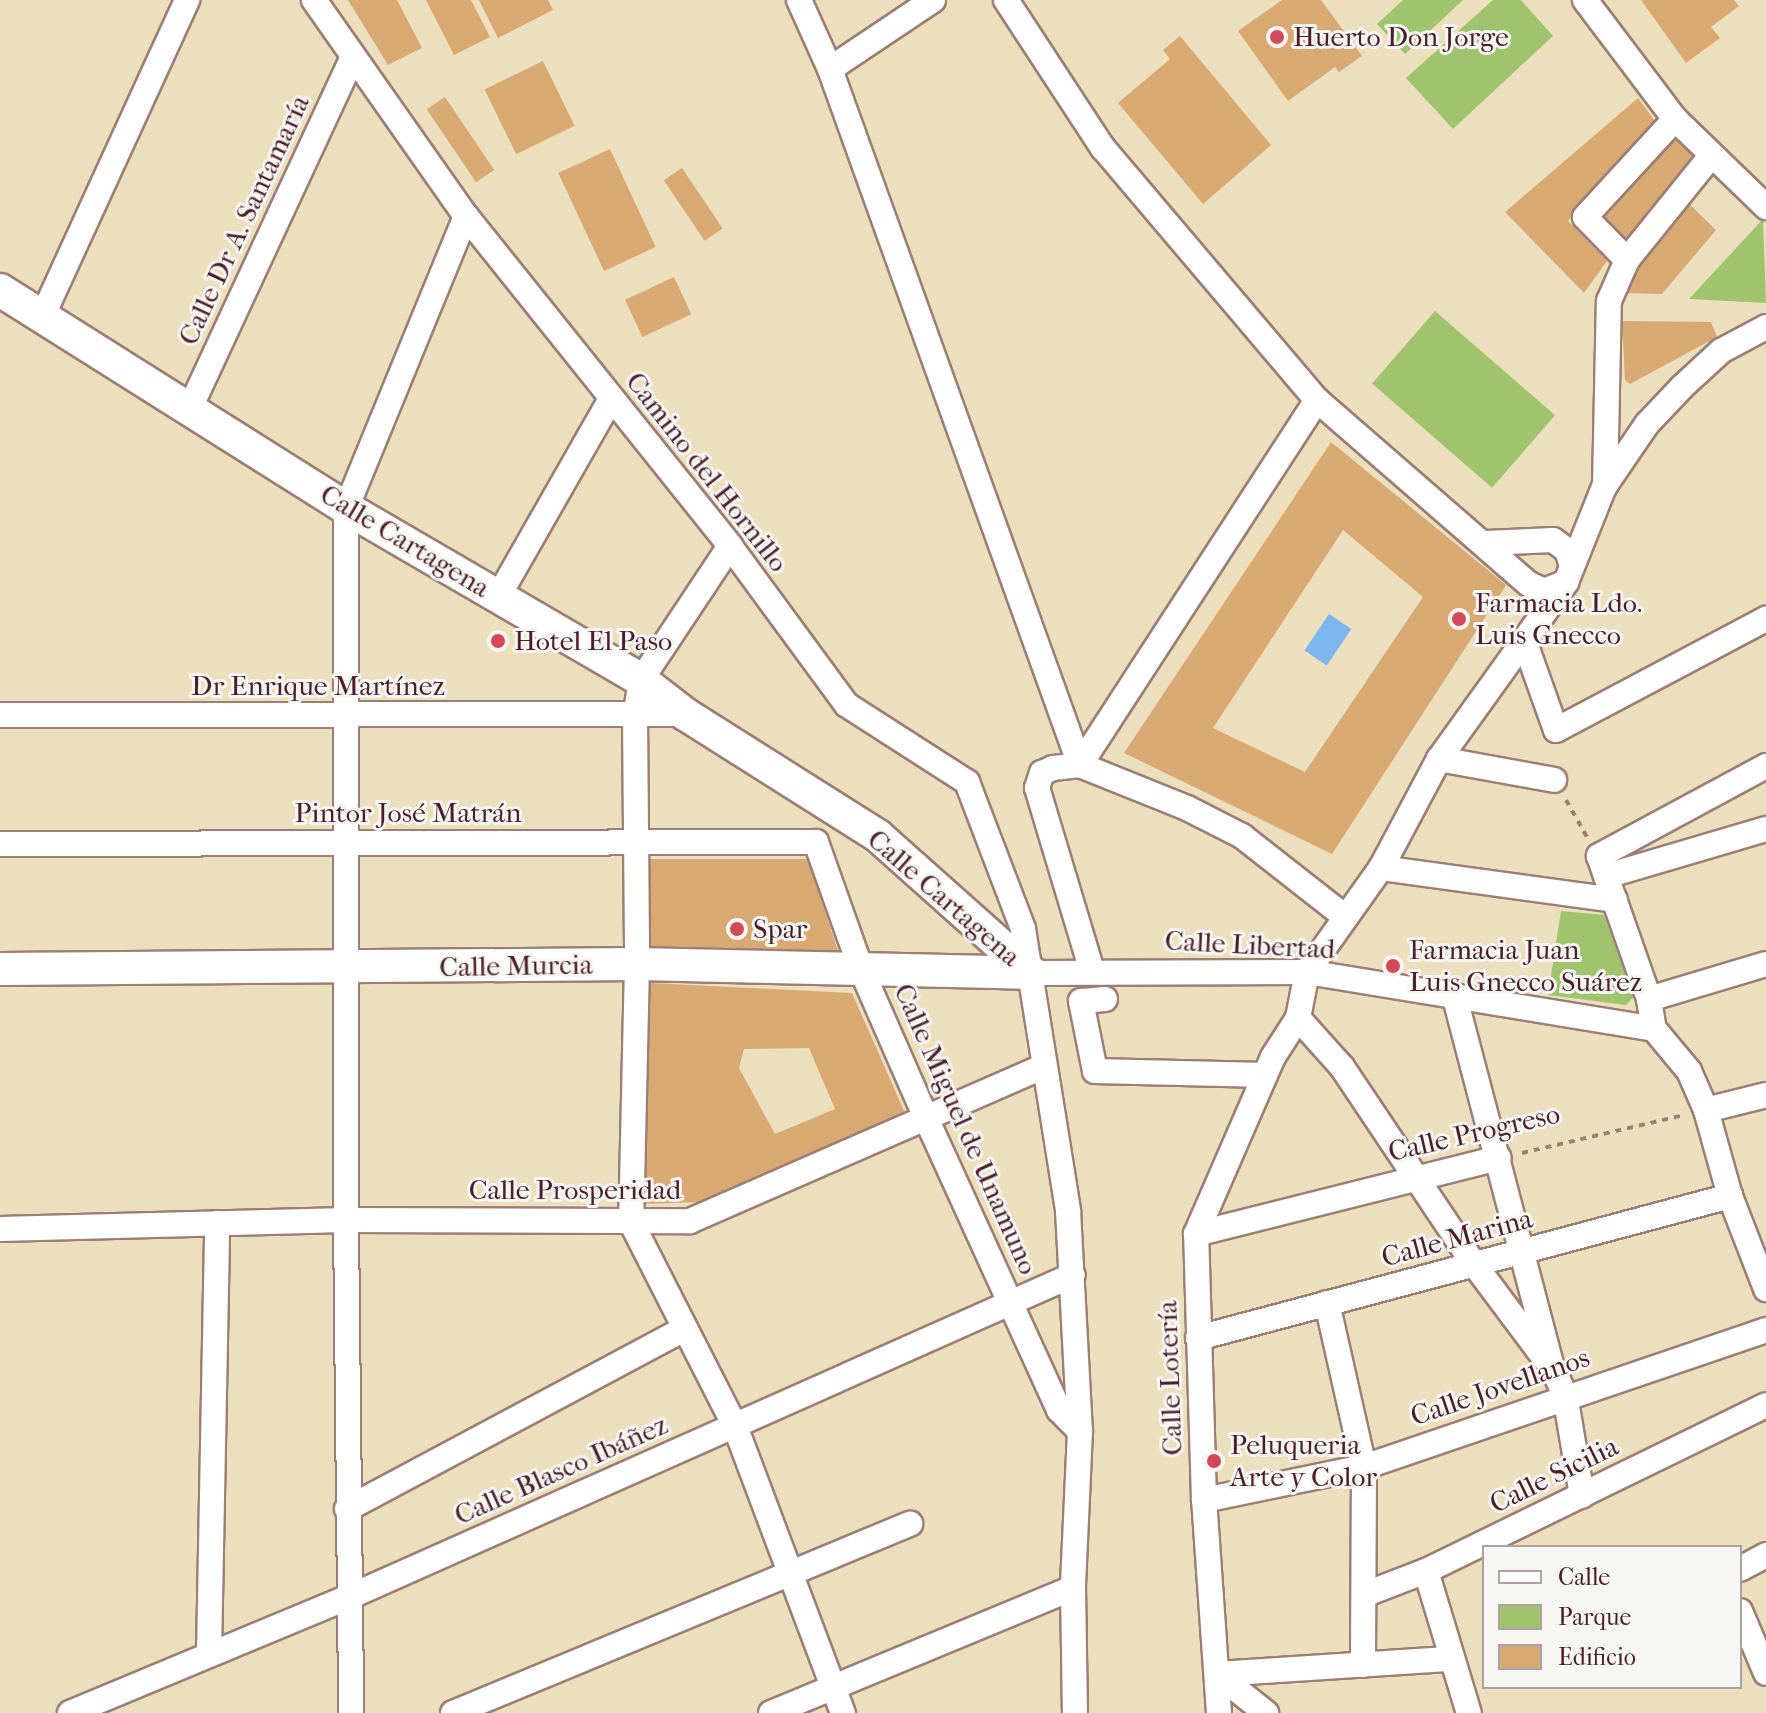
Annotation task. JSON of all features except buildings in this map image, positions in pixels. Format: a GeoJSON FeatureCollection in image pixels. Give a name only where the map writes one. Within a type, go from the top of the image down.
{"type":"FeatureCollection","features":[{"type":"Feature","properties":{"kind":"main road","name":"Calle Cartagena"},"geometry":{"type":"LineString","coordinates":[[0,290],[346,508],[641,680],[685,714],[848,820],[878,836],[1032,973]]}},
{"type":"Feature","properties":{"kind":"main road","name":"Calle Murcia"},"geometry":{"type":"LineString","coordinates":[[0,969],[342,969],[637,964],[1032,973]]}},
{"type":"Feature","properties":{"kind":"street"},"geometry":{"type":"LineString","coordinates":[[42,317],[187,0]]}},
{"type":"Feature","properties":{"kind":"street","name":"Camino del Hornillo"},"geometry":{"type":"LineString","coordinates":[[314,0],[466,216],[730,546],[847,705],[967,782],[1023,929],[1032,973],[1073,1275],[1080,1431],[1073,1588],[1075,1713]]}},
{"type":"Feature","properties":{"kind":"street"},"geometry":{"type":"LineString","coordinates":[[799,0],[830,69],[1080,765]]}},
{"type":"Feature","properties":{"kind":"street"},"geometry":{"type":"LineString","coordinates":[[830,69],[933,0]]}},
{"type":"Feature","properties":{"kind":"street"},"geometry":{"type":"LineString","coordinates":[[1006,0],[1103,148],[1317,400],[1527,581],[1544,591],[1569,574]]}},
{"type":"Feature","properties":{"kind":"street"},"geometry":{"type":"LineString","coordinates":[[1585,0],[1675,119],[1710,157],[1766,207]]}},
{"type":"Feature","properties":{"kind":"street","name":"Calle Dr A. Santamaría"},"geometry":{"type":"LineString","coordinates":[[190,408],[353,57]]}},
{"type":"Feature","properties":{"kind":"street"},"geometry":{"type":"LineString","coordinates":[[1627,260],[1585,217],[1675,119]]}},
{"type":"Feature","properties":{"kind":"street"},"geometry":{"type":"LineString","coordinates":[[1552,1367],[1474,1264],[1342,1067],[1298,1018],[1307,972],[1381,868],[1439,759],[1528,637],[1569,574],[1595,516],[1604,487],[1609,301],[1627,260],[1710,157]]}},
{"type":"Feature","properties":{"kind":"street"},"geometry":{"type":"LineString","coordinates":[[351,1713],[342,969],[348,717],[346,508],[466,216]]}},
{"type":"Feature","properties":{"kind":"street"},"geometry":{"type":"LineString","coordinates":[[1604,487],[1647,424],[1682,387],[1721,351],[1766,327]]}},
{"type":"Feature","properties":{"kind":"street"},"geometry":{"type":"LineString","coordinates":[[498,597],[611,399]]}},
{"type":"Feature","properties":{"kind":"street"},"geometry":{"type":"LineString","coordinates":[[1080,765],[1317,400]]}},
{"type":"Feature","properties":{"kind":"street"},"geometry":{"type":"LineString","coordinates":[[1595,516],[1523,554],[1528,637],[1556,730],[1766,619]]}},
{"type":"Feature","properties":{"kind":"street"},"geometry":{"type":"LineString","coordinates":[[1486,543],[1544,541],[1567,550],[1569,574]]}},
{"type":"Feature","properties":{"kind":"street"},"geometry":{"type":"LineString","coordinates":[[730,546],[641,680],[635,717],[637,964],[631,1222],[735,1426],[843,1713]]}},
{"type":"Feature","properties":{"kind":"street","name":"Dr Enrique Martínez"},"geometry":{"type":"LineString","coordinates":[[0,715],[635,717],[685,714]]}},
{"type":"Feature","properties":{"kind":"street"},"geometry":{"type":"LineString","coordinates":[[1439,759],[1554,780]]}},
{"type":"Feature","properties":{"kind":"street"},"geometry":{"type":"LineString","coordinates":[[1092,971],[1037,788],[1042,773],[1080,765],[1242,836],[1344,916]]}},
{"type":"Feature","properties":{"kind":"street"},"geometry":{"type":"LineString","coordinates":[[1602,866],[1766,766]]}},
{"type":"Feature","properties":{"kind":"street"},"geometry":{"type":"LineString","coordinates":[[816,842],[848,820]]}},
{"type":"Feature","properties":{"kind":"street"},"geometry":{"type":"LineString","coordinates":[[1602,866],[1766,829]]}},
{"type":"Feature","properties":{"kind":"street","name":"Pintor José Matrán"},"geometry":{"type":"LineString","coordinates":[[0,844],[816,842]]}},
{"type":"Feature","properties":{"kind":"street","name":"Calle Miguel de Unamuno"},"geometry":{"type":"LineString","coordinates":[[816,842],[861,969],[926,1118],[1059,1410],[1080,1431]]}},
{"type":"Feature","properties":{"kind":"street"},"geometry":{"type":"LineString","coordinates":[[1602,866],[1649,999],[1654,1029],[1689,1071],[1706,1110],[1730,1196],[1766,1289]]}},
{"type":"Feature","properties":{"kind":"street"},"geometry":{"type":"LineString","coordinates":[[1381,868],[1615,900]]}},
{"type":"Feature","properties":{"kind":"street"},"geometry":{"type":"LineString","coordinates":[[1649,999],[1766,964]]}},
{"type":"Feature","properties":{"kind":"street","name":"Calle Libertad"},"geometry":{"type":"LineString","coordinates":[[1032,973],[1307,972],[1654,1029]]}},
{"type":"Feature","properties":{"kind":"street"},"geometry":{"type":"LineString","coordinates":[[1455,998],[1552,1367],[1565,1395],[1582,1496]]}},
{"type":"Feature","properties":{"kind":"street"},"geometry":{"type":"LineString","coordinates":[[1105,999],[1081,1001],[1095,1071],[1269,1066]]}},
{"type":"Feature","properties":{"kind":"street","name":"Calle Lotería"},"geometry":{"type":"LineString","coordinates":[[1219,1713],[1204,1500],[1196,1234],[1269,1066],[1298,1018]]}},
{"type":"Feature","properties":{"kind":"street","name":"Calle Prosperidad"},"geometry":{"type":"LineString","coordinates":[[0,1229],[346,1220],[690,1221],[1043,1067]]}},
{"type":"Feature","properties":{"kind":"street"},"geometry":{"type":"LineString","coordinates":[[1706,1110],[1766,1095]]}},
{"type":"Feature","properties":{"kind":"street","name":"Calle Progreso"},"geometry":{"type":"LineString","coordinates":[[1196,1234],[1499,1158]]}},
{"type":"Feature","properties":{"kind":"street","name":"Calle Marina"},"geometry":{"type":"LineString","coordinates":[[1198,1338],[1730,1196]]}},
{"type":"Feature","properties":{"kind":"street"},"geometry":{"type":"LineString","coordinates":[[209,1653],[217,1223]]}},
{"type":"Feature","properties":{"kind":"street","name":"Calle Blasco Ibáñez"},"geometry":{"type":"LineString","coordinates":[[70,1713],[349,1597],[1073,1275]]}},
{"type":"Feature","properties":{"kind":"street"},"geometry":{"type":"LineString","coordinates":[[1327,1303],[1364,1467],[1366,1594],[1363,1665]]}},
{"type":"Feature","properties":{"kind":"street"},"geometry":{"type":"LineString","coordinates":[[347,1509],[684,1329]]}},
{"type":"Feature","properties":{"kind":"street","name":"Calle Jovellanos"},"geometry":{"type":"LineString","coordinates":[[1204,1500],[1364,1467],[1565,1395],[1766,1330]]}},
{"type":"Feature","properties":{"kind":"street","name":"Calle Sicilia"},"geometry":{"type":"LineString","coordinates":[[1366,1594],[1426,1571],[1766,1405]]}},
{"type":"Feature","properties":{"kind":"street"},"geometry":{"type":"LineString","coordinates":[[453,1713],[494,1705],[790,1573],[910,1524]]}},
{"type":"Feature","properties":{"kind":"street"},"geometry":{"type":"LineString","coordinates":[[1742,1568],[1766,1555]]}},
{"type":"Feature","properties":{"kind":"street"},"geometry":{"type":"LineString","coordinates":[[1426,1571],[1469,1713]]}},
{"type":"Feature","properties":{"kind":"street"},"geometry":{"type":"LineString","coordinates":[[771,1713],[1073,1588]]}},
{"type":"Feature","properties":{"kind":"street"},"geometry":{"type":"LineString","coordinates":[[1742,1616],[1766,1673]]}},
{"type":"Feature","properties":{"kind":"street"},"geometry":{"type":"LineString","coordinates":[[1217,1674],[1452,1659]]}},
{"type":"Feature","properties":{"kind":"street"},"geometry":{"type":"LineString","coordinates":[[1217,1674],[1266,1713]]}},
{"type":"Feature","properties":{"kind":"path","name":"Calle Progreso"},"geometry":{"type":"LineString","coordinates":[[1499,1158],[1706,1110]]}},
{"type":"Feature","properties":{"kind":"green space"},"geometry":{"type":"Polygon","coordinates":[[[1403,0],[1463,0],[1405,54],[1377,24],[1403,0]]]}},
{"type":"Feature","properties":{"kind":"green space"},"geometry":{"type":"Polygon","coordinates":[[[1493,0],[1521,0],[1553,36],[1453,129],[1406,78],[1493,0]]]}},
{"type":"Feature","properties":{"kind":"green space"},"geometry":{"type":"Polygon","coordinates":[[[1763,219],[1766,303],[1689,299],[1763,219]]]}},
{"type":"Feature","properties":{"kind":"green space"},"geometry":{"type":"Polygon","coordinates":[[[1435,311],[1555,415],[1492,488],[1372,383],[1435,311]]]}},
{"type":"Feature","properties":{"kind":"green space"},"geometry":{"type":"Polygon","coordinates":[[[1561,911],[1604,915],[1634,997],[1626,1005],[1548,995],[1561,911]]]}},
{"type":"Feature","properties":{"kind":"water"},"geometry":{"type":"Polygon","coordinates":[[[1329,614],[1351,629],[1327,666],[1304,650],[1329,614]]]}},
{"type":"Feature","properties":{"kind":"place","name":"Huerto Don Jorge"},"geometry":{"type":"Point","coordinates":[1277,37]}},
{"type":"Feature","properties":{"kind":"place","name":"Farmacia Ldo. Luis Gnecco"},"geometry":{"type":"Point","coordinates":[1459,619]}},
{"type":"Feature","properties":{"kind":"place","name":"Hotel El Paso"},"geometry":{"type":"Point","coordinates":[498,641]}},
{"type":"Feature","properties":{"kind":"place","name":"Spar"},"geometry":{"type":"Point","coordinates":[737,929]}},
{"type":"Feature","properties":{"kind":"place","name":"Farmacia Juan Luis Gnecco Suárez"},"geometry":{"type":"Point","coordinates":[1393,966]}},
{"type":"Feature","properties":{"kind":"place","name":"Peluqueria Arte y Color"},"geometry":{"type":"Point","coordinates":[1214,1461]}}]}
